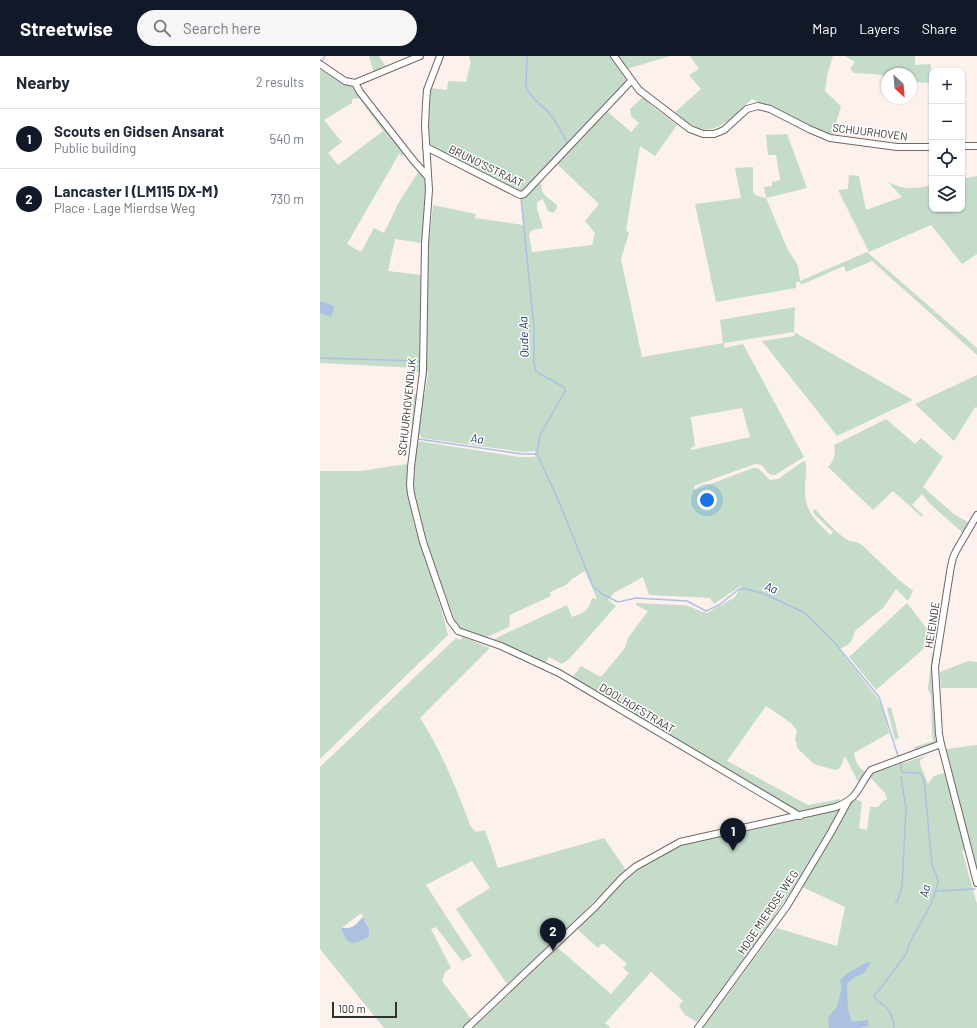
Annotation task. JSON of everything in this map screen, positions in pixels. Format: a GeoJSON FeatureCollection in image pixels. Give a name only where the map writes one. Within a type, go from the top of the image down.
{"type":"FeatureCollection","features":[{"type":"Feature","properties":{"kind":"street"},"geometry":{"type":"LineString","coordinates":[[322,65],[345,81],[356,83],[420,56]]}},
{"type":"Feature","properties":{"kind":"street"},"geometry":{"type":"LineString","coordinates":[[426,147],[425,126],[427,90],[440,56]]}},
{"type":"Feature","properties":{"kind":"street","name":"SCHUURHOVEN"},"geometry":{"type":"LineString","coordinates":[[614,56],[639,90],[690,129],[703,134],[714,134],[724,130],[747,109],[758,106],[770,109],[808,129],[830,138],[896,147],[929,147]]}},
{"type":"Feature","properties":{"kind":"street","name":"BRUNO'SSTRAAT"},"geometry":{"type":"LineString","coordinates":[[426,147],[520,195],[524,194],[632,81]]}},
{"type":"Feature","properties":{"kind":"street"},"geometry":{"type":"LineString","coordinates":[[356,83],[360,92],[428,177]]}},
{"type":"Feature","properties":{"kind":"street"},"geometry":{"type":"LineString","coordinates":[[965,146],[977,146]]}},
{"type":"Feature","properties":{"kind":"street","name":"SCHUURHOVENDIJK"},"geometry":{"type":"LineString","coordinates":[[426,147],[428,204],[425,244],[423,371],[411,467],[411,494],[423,542],[450,620],[458,631]]}},
{"type":"Feature","properties":{"kind":"street","name":"HEIEINDE"},"geometry":{"type":"LineString","coordinates":[[977,515],[953,558],[936,667],[939,734],[977,883]]}},
{"type":"Feature","properties":{"kind":"street","name":"DOOLHOFSTRAAT"},"geometry":{"type":"LineString","coordinates":[[458,631],[501,646],[559,673],[800,816]]}},
{"type":"Feature","properties":{"kind":"street","name":"HOGE MIERDSE WEG"},"geometry":{"type":"LineString","coordinates":[[698,1028],[787,906],[847,803],[855,796],[864,778],[871,770],[941,744]]}},
{"type":"Feature","properties":{"kind":"street"},"geometry":{"type":"LineString","coordinates":[[467,1028],[595,907],[622,878],[635,867],[680,842],[836,808],[847,803]]}},
{"type":"Feature","properties":{"kind":"green space"},"geometry":{"type":"Polygon","coordinates":[[[369,56],[379,56],[386,67],[374,73],[369,56]]]}},
{"type":"Feature","properties":{"kind":"green space"},"geometry":{"type":"Polygon","coordinates":[[[470,56],[610,56],[627,78],[628,83],[570,143],[567,143],[521,193],[429,145],[427,108],[430,88],[447,90],[448,81],[466,82],[471,62],[469,58],[470,56]]]}},
{"type":"Feature","properties":{"kind":"green space"},"geometry":{"type":"Polygon","coordinates":[[[617,56],[670,56],[627,69],[617,56]]]}},
{"type":"Feature","properties":{"kind":"green space"},"geometry":{"type":"Polygon","coordinates":[[[690,56],[833,56],[827,76],[825,91],[841,106],[832,137],[752,99],[727,122],[712,129],[704,129],[690,124],[675,112],[701,89],[689,75],[699,69],[690,56]]]}},
{"type":"Feature","properties":{"kind":"green space"},"geometry":{"type":"Polygon","coordinates":[[[845,56],[915,56],[915,65],[931,64],[931,68],[929,68],[929,82],[917,82],[917,68],[881,68],[881,75],[854,73],[850,69],[855,62],[845,56]]]}},
{"type":"Feature","properties":{"kind":"green space"},"geometry":{"type":"Polygon","coordinates":[[[320,69],[345,85],[353,84],[405,153],[402,156],[399,154],[347,244],[361,252],[374,228],[384,233],[399,202],[419,171],[424,178],[426,192],[422,243],[395,239],[388,271],[421,275],[421,321],[425,322],[428,250],[433,205],[476,214],[475,218],[523,225],[521,198],[526,197],[539,183],[542,185],[544,194],[557,205],[557,208],[553,213],[548,211],[543,199],[537,202],[537,209],[543,228],[532,230],[529,234],[532,252],[592,245],[595,233],[585,221],[599,204],[557,164],[607,111],[631,132],[639,123],[631,116],[630,109],[643,97],[653,107],[677,125],[655,156],[640,146],[626,230],[629,233],[621,259],[642,357],[723,343],[720,320],[795,307],[794,332],[724,343],[724,348],[743,344],[804,457],[775,475],[766,471],[762,465],[755,464],[694,486],[695,490],[753,468],[758,468],[770,480],[778,479],[805,461],[806,500],[810,512],[814,518],[830,535],[833,532],[814,514],[813,511],[815,509],[842,536],[850,541],[862,545],[899,580],[913,591],[908,601],[896,589],[884,607],[855,631],[852,640],[848,645],[839,649],[878,699],[883,709],[889,733],[854,753],[857,764],[865,772],[858,782],[845,756],[840,768],[835,770],[814,764],[798,749],[795,739],[797,731],[791,723],[766,706],[727,761],[808,805],[840,799],[840,803],[800,812],[571,679],[581,666],[601,677],[625,648],[628,638],[648,611],[636,605],[636,603],[689,606],[707,613],[735,597],[742,585],[714,604],[710,598],[649,595],[643,577],[614,593],[608,600],[616,606],[569,659],[562,664],[549,657],[545,663],[492,640],[567,605],[572,617],[580,614],[589,605],[592,598],[597,599],[585,571],[572,579],[566,585],[550,592],[551,596],[510,615],[509,627],[487,637],[461,629],[457,626],[429,551],[415,504],[413,490],[417,441],[519,457],[535,457],[535,451],[523,452],[421,438],[421,435],[411,434],[414,394],[425,395],[428,372],[417,372],[416,368],[320,363],[320,313],[331,316],[335,306],[320,301],[320,69]],[[359,98],[352,99],[352,103],[324,120],[342,142],[328,153],[338,165],[383,131],[359,98]],[[742,408],[691,417],[695,446],[691,448],[691,450],[750,437],[742,408]]]}},
{"type":"Feature","properties":{"kind":"green space"},"geometry":{"type":"Polygon","coordinates":[[[787,134],[807,188],[766,198],[764,187],[772,186],[772,182],[780,180],[776,155],[768,155],[766,135],[787,134]]]}},
{"type":"Feature","properties":{"kind":"green space"},"geometry":{"type":"Polygon","coordinates":[[[753,167],[753,192],[755,195],[766,198],[787,248],[798,266],[800,281],[867,252],[977,348],[977,355],[872,261],[846,272],[844,266],[801,285],[800,282],[796,282],[796,288],[716,302],[695,204],[741,198],[735,168],[753,167]]]}},
{"type":"Feature","properties":{"kind":"green space"},"geometry":{"type":"Polygon","coordinates":[[[849,175],[859,176],[866,210],[902,197],[888,182],[904,188],[929,186],[929,212],[965,212],[965,178],[977,176],[977,254],[962,264],[931,225],[869,252],[838,190],[848,189],[849,175]]]}},
{"type":"Feature","properties":{"kind":"green space"},"geometry":{"type":"Polygon","coordinates":[[[794,332],[913,400],[837,436],[762,341],[795,336],[794,332]]]}},
{"type":"Feature","properties":{"kind":"green space"},"geometry":{"type":"Polygon","coordinates":[[[977,375],[977,408],[975,407],[954,441],[915,404],[977,375]]]}},
{"type":"Feature","properties":{"kind":"green space"},"geometry":{"type":"Polygon","coordinates":[[[886,419],[915,444],[921,438],[943,457],[923,487],[955,515],[968,522],[963,533],[929,503],[922,494],[912,505],[923,515],[922,517],[893,491],[873,510],[828,467],[832,463],[834,457],[834,445],[886,419]]]}},
{"type":"Feature","properties":{"kind":"green space"},"geometry":{"type":"Polygon","coordinates":[[[407,464],[407,492],[416,529],[448,635],[320,759],[320,471],[360,471],[407,464]]]}},
{"type":"Feature","properties":{"kind":"green space"},"geometry":{"type":"Polygon","coordinates":[[[907,603],[935,639],[876,690],[849,657],[907,603]]]}},
{"type":"Feature","properties":{"kind":"green space"},"geometry":{"type":"Polygon","coordinates":[[[463,637],[490,648],[420,718],[455,785],[471,827],[476,832],[485,830],[498,868],[604,838],[626,870],[518,978],[517,976],[507,984],[456,909],[490,888],[472,861],[426,885],[472,956],[462,961],[436,927],[431,929],[451,968],[445,972],[442,981],[472,1020],[463,1028],[384,1028],[320,949],[320,767],[456,638],[460,640],[463,637]],[[361,913],[342,928],[345,937],[369,928],[361,913]]]}},
{"type":"Feature","properties":{"kind":"green space"},"geometry":{"type":"Polygon","coordinates":[[[932,653],[934,654],[940,743],[915,752],[914,747],[934,741],[932,738],[931,696],[928,689],[932,653]]]}},
{"type":"Feature","properties":{"kind":"green space"},"geometry":{"type":"Polygon","coordinates":[[[968,661],[977,662],[977,688],[941,688],[940,672],[968,661]]]}},
{"type":"Feature","properties":{"kind":"green space"},"geometry":{"type":"Polygon","coordinates":[[[891,707],[899,738],[895,740],[887,708],[891,707]]]}},
{"type":"Feature","properties":{"kind":"green space"},"geometry":{"type":"Polygon","coordinates":[[[977,745],[977,871],[971,848],[962,850],[977,904],[977,1028],[703,1028],[777,928],[837,946],[845,907],[796,884],[767,927],[697,1022],[685,1015],[679,1006],[683,1001],[651,972],[605,1023],[610,1027],[609,1028],[473,1028],[558,948],[611,994],[629,973],[623,968],[627,964],[603,943],[598,948],[577,929],[629,875],[674,848],[688,843],[841,809],[856,799],[862,802],[859,828],[867,830],[870,807],[878,807],[887,799],[885,793],[870,777],[875,772],[928,755],[920,760],[920,764],[928,784],[934,776],[951,771],[947,753],[934,753],[947,749],[977,745]]]}},
{"type":"Feature","properties":{"kind":"water"},"geometry":{"type":"Polygon","coordinates":[[[320,301],[335,306],[331,317],[320,313],[320,301]]]}},
{"type":"Feature","properties":{"kind":"water"},"geometry":{"type":"Polygon","coordinates":[[[363,917],[369,929],[369,937],[355,943],[351,943],[346,939],[341,928],[352,927],[363,917]]]}},
{"type":"Feature","properties":{"kind":"water"},"geometry":{"type":"Polygon","coordinates":[[[867,962],[871,962],[864,973],[853,978],[847,984],[848,1009],[852,1022],[868,1020],[869,1026],[859,1028],[829,1028],[828,1017],[837,1007],[842,987],[840,981],[845,975],[867,962]]]}},
{"type":"Feature","properties":{"kind":"waterway","name":"Aa"},"geometry":{"type":"LineString","coordinates":[[321,63],[325,56]]}},
{"type":"Feature","properties":{"kind":"waterway","name":"Oude Aa"},"geometry":{"type":"LineString","coordinates":[[527,56],[526,87],[533,98],[552,116],[567,143],[531,183]]}},
{"type":"Feature","properties":{"kind":"waterway","name":"Oude Aa"},"geometry":{"type":"LineString","coordinates":[[521,198],[534,327],[534,364],[536,371],[564,387],[565,391],[540,435],[537,454]]}},
{"type":"Feature","properties":{"kind":"waterway","name":"Aa"},"geometry":{"type":"LineString","coordinates":[[320,358],[419,361]]}},
{"type":"Feature","properties":{"kind":"waterway","name":"Aa"},"geometry":{"type":"LineString","coordinates":[[426,363],[427,366],[418,439],[522,454],[537,454],[557,497],[593,586],[602,594],[618,602],[636,598],[687,601],[706,611],[719,605],[739,589],[747,589],[762,593],[805,613],[834,642],[879,697],[899,759]]}},
{"type":"Feature","properties":{"kind":"waterway","name":"Aa"},"geometry":{"type":"LineString","coordinates":[[894,1028],[893,1019],[890,1012],[874,996],[906,954],[909,944],[931,904],[938,883],[937,876],[932,866],[924,780],[920,773],[902,772],[900,762]]}},
{"type":"Feature","properties":{"kind":"waterway"},"geometry":{"type":"LineString","coordinates":[[895,902],[897,902],[902,887],[906,809],[901,777]]}},
{"type":"Feature","properties":{"kind":"waterway"},"geometry":{"type":"LineString","coordinates":[[935,891],[975,889]]}},
{"type":"Feature","properties":{"kind":"place","name":"Scouts en Gidsen Ansarat"},"geometry":{"type":"Point","coordinates":[733,851]}},
{"type":"Feature","properties":{"kind":"place","name":"Lancaster I (LM115 DX-M)"},"geometry":{"type":"Point","coordinates":[553,951]}}]}
